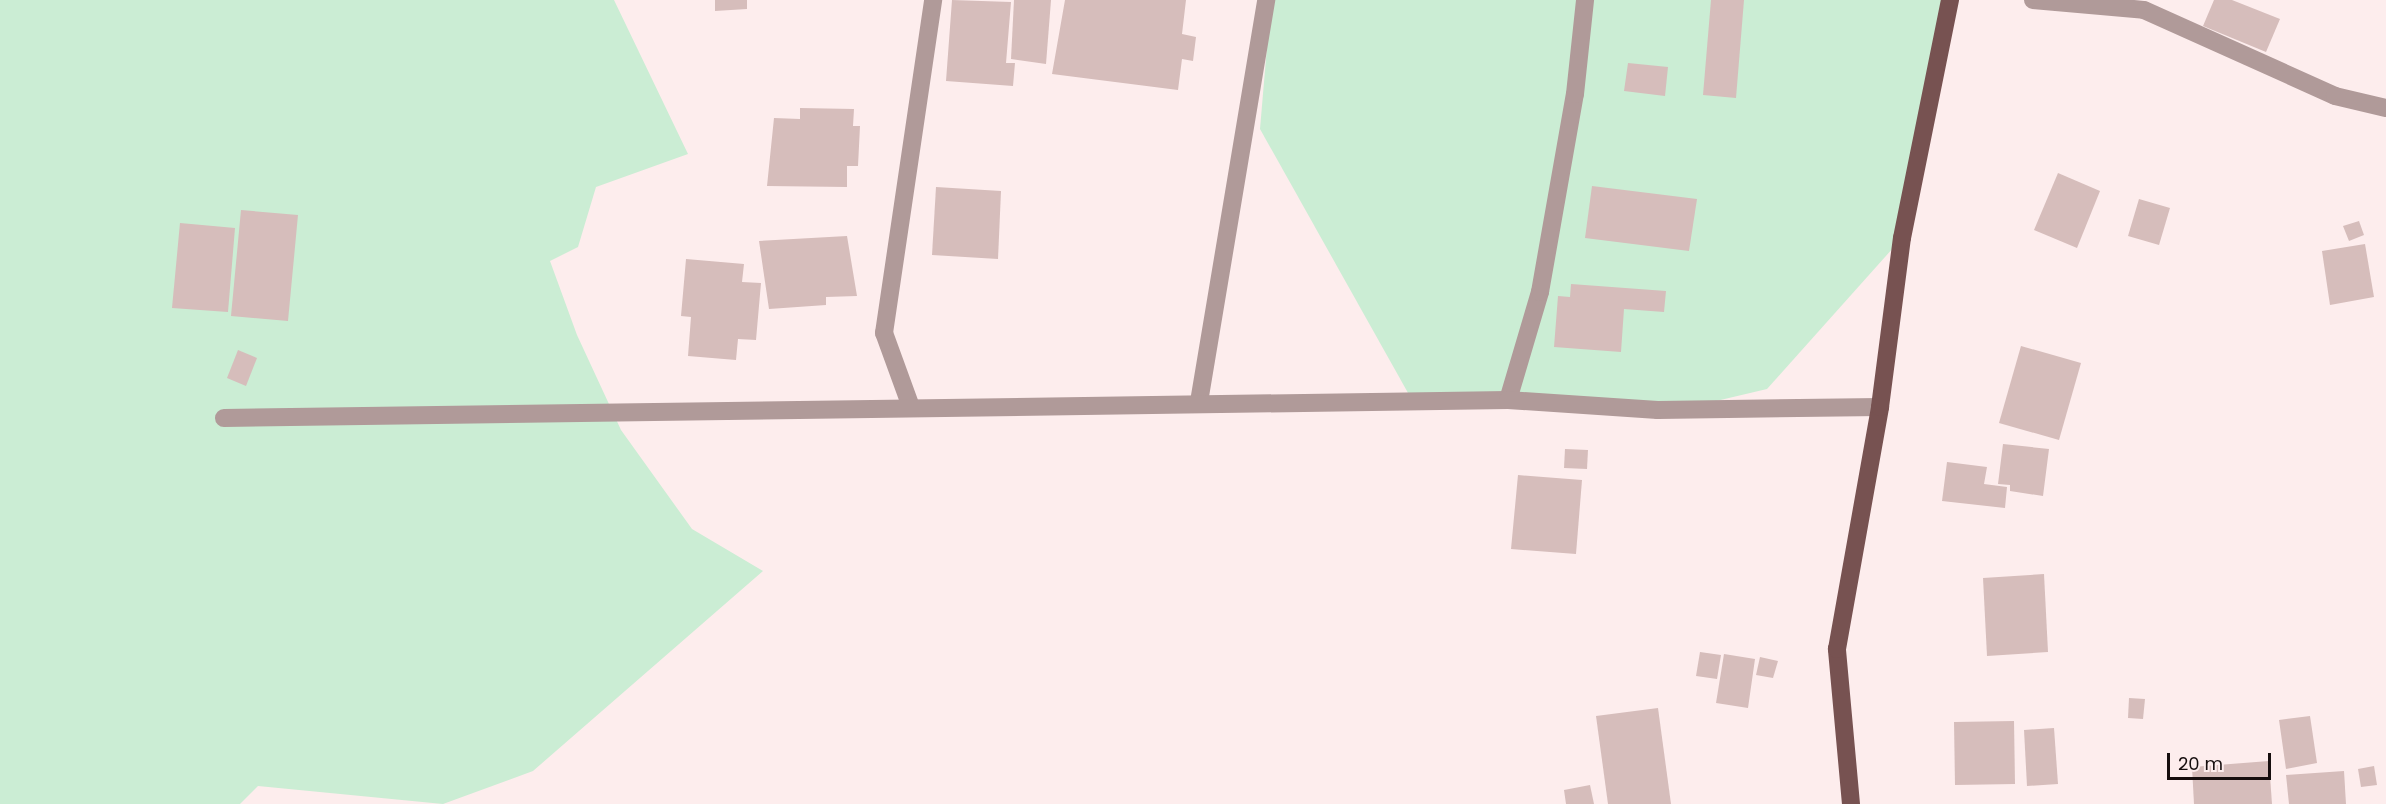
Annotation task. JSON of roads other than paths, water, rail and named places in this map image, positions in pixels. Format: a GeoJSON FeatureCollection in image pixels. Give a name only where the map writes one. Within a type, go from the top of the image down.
{"type":"FeatureCollection","features":[{"type":"Feature","properties":{"kind":"main road"},"geometry":{"type":"LineString","coordinates":[[1851,804],[1837,649],[1880,407],[1902,238],[1950,0]]}},
{"type":"Feature","properties":{"kind":"street"},"geometry":{"type":"LineString","coordinates":[[911,407],[884,333],[933,0]]}},
{"type":"Feature","properties":{"kind":"street"},"geometry":{"type":"LineString","coordinates":[[1199,402],[1266,0]]}},
{"type":"Feature","properties":{"kind":"street"},"geometry":{"type":"LineString","coordinates":[[1508,400],[1540,292],[1575,94],[1585,0]]}},
{"type":"Feature","properties":{"kind":"street"},"geometry":{"type":"LineString","coordinates":[[2033,0],[2144,10],[2335,96],[2386,108]]}},
{"type":"Feature","properties":{"kind":"street"},"geometry":{"type":"LineString","coordinates":[[224,418],[1199,402],[1508,400],[1658,410],[1880,407]]}}]}
